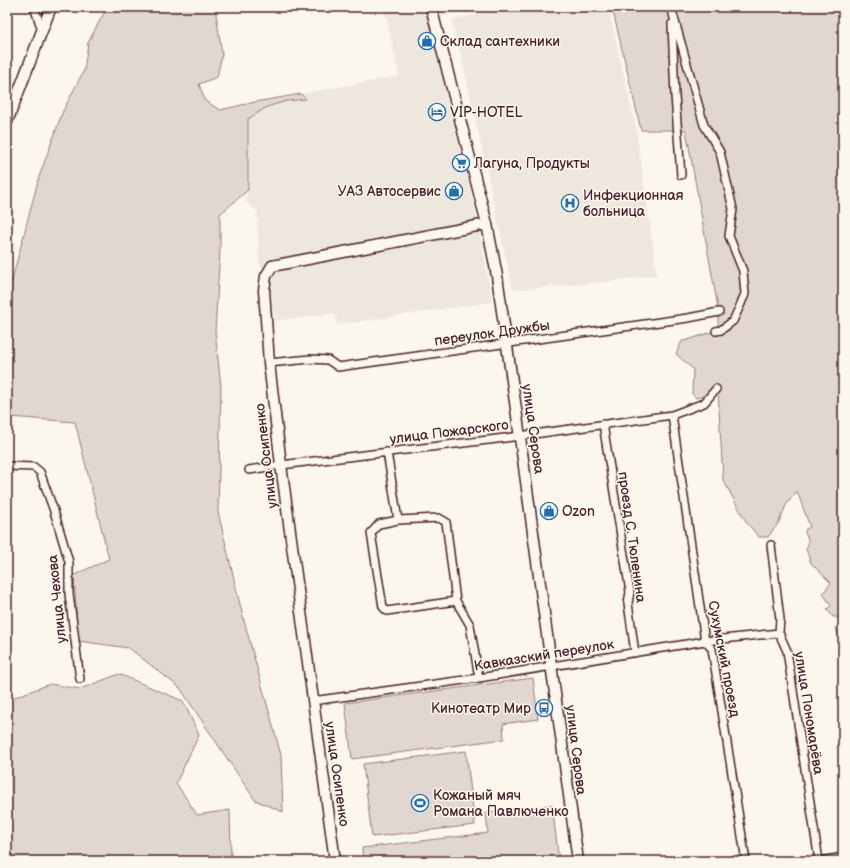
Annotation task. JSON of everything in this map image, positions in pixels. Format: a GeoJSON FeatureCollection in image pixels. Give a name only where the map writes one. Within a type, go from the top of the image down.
{"type":"FeatureCollection","features":[{"type":"Feature","properties":{"kind":"main road"},"geometry":{"type":"LineString","coordinates":[[7,122],[50,7]]}},
{"type":"Feature","properties":{"kind":"main road","name":"улица Серова"},"geometry":{"type":"LineString","coordinates":[[431,7],[487,224],[496,270],[578,861]]}},
{"type":"Feature","properties":{"kind":"main road","name":"улица Осипенко"},"geometry":{"type":"LineString","coordinates":[[335,861],[281,465],[269,363],[264,290],[266,276],[272,266],[487,224]]}},
{"type":"Feature","properties":{"kind":"street"},"geometry":{"type":"LineString","coordinates":[[34,7],[42,30]]}},
{"type":"Feature","properties":{"kind":"street"},"geometry":{"type":"LineString","coordinates":[[671,8],[681,175]]}},
{"type":"Feature","properties":{"kind":"street"},"geometry":{"type":"LineString","coordinates":[[671,8],[704,126],[720,152],[733,209],[729,236],[743,271],[745,294],[740,308],[733,321],[721,330],[716,331]]}},
{"type":"Feature","properties":{"kind":"street","name":"переулок Дружбы"},"geometry":{"type":"LineString","coordinates":[[269,363],[328,360],[338,367],[688,318],[720,312]]}},
{"type":"Feature","properties":{"kind":"street","name":"улица Пожарского"},"geometry":{"type":"LineString","coordinates":[[249,470],[520,436],[672,415],[704,403],[716,389]]}},
{"type":"Feature","properties":{"kind":"street","name":"Сухумский проезд"},"geometry":{"type":"LineString","coordinates":[[672,415],[705,641],[712,649],[746,861]]}},
{"type":"Feature","properties":{"kind":"street","name":"проезд С. Тюленина"},"geometry":{"type":"LineString","coordinates":[[603,424],[630,592],[628,603],[635,653]]}},
{"type":"Feature","properties":{"kind":"street"},"geometry":{"type":"LineString","coordinates":[[387,452],[398,520]]}},
{"type":"Feature","properties":{"kind":"street","name":"улица Чехова"},"geometry":{"type":"LineString","coordinates":[[7,466],[34,467],[40,472],[54,511],[69,562],[69,594],[80,679]]}},
{"type":"Feature","properties":{"kind":"street"},"geometry":{"type":"LineString","coordinates":[[456,601],[387,611],[383,607],[371,533],[379,524],[398,520],[439,518],[446,522],[456,601],[470,625],[479,678]]}},
{"type":"Feature","properties":{"kind":"street","name":"улица Пономарёва"},"geometry":{"type":"LineString","coordinates":[[771,545],[780,619],[779,633],[787,651],[819,861]]}},
{"type":"Feature","properties":{"kind":"street","name":"Кавказский переулок"},"geometry":{"type":"LineString","coordinates":[[312,701],[552,667],[705,641],[779,633]]}},
{"type":"Feature","properties":{"kind":"street"},"geometry":{"type":"LineString","coordinates":[[819,861],[843,857]]}},
{"type":"Feature","properties":{"kind":"shaded area"},"geometry":{"type":"Polygon","coordinates":[[[107,7],[215,7],[222,54],[217,77],[199,84],[205,101],[220,110],[301,94],[306,99],[286,101],[267,107],[248,119],[248,190],[220,214],[220,250],[215,331],[221,387],[218,512],[243,617],[281,755],[283,812],[255,800],[180,688],[129,648],[78,641],[74,575],[109,559],[75,422],[9,417],[7,299],[39,177],[63,111],[84,70],[88,43],[107,7]]]}},
{"type":"Feature","properties":{"kind":"shaded area"},"geometry":{"type":"Polygon","coordinates":[[[384,7],[427,7],[480,230],[492,302],[337,325],[335,313],[275,321],[269,278],[259,263],[257,211],[246,202],[248,190],[248,119],[267,107],[286,101],[306,99],[301,94],[399,76],[384,7]]]}},
{"type":"Feature","properties":{"kind":"shaded area"},"geometry":{"type":"Polygon","coordinates":[[[435,7],[470,7],[437,18],[435,7]]]}},
{"type":"Feature","properties":{"kind":"shaded area","name":"Инфекционная больница"},"geometry":{"type":"Polygon","coordinates":[[[508,7],[608,7],[637,134],[657,275],[597,283],[513,290],[452,20],[508,7]]]}},
{"type":"Feature","properties":{"kind":"shaded area"},"geometry":{"type":"Polygon","coordinates":[[[612,7],[834,7],[843,23],[843,621],[840,621],[837,617],[833,617],[827,609],[831,606],[823,593],[831,583],[811,563],[806,549],[808,541],[805,533],[806,529],[810,527],[797,491],[786,505],[779,522],[768,537],[759,537],[747,523],[723,480],[718,390],[714,384],[711,392],[696,398],[692,394],[693,369],[676,354],[682,341],[718,330],[718,308],[686,130],[641,130],[612,7]]]}},
{"type":"Feature","properties":{"kind":"shaded area"},"geometry":{"type":"Polygon","coordinates":[[[838,626],[843,626],[843,643],[835,628],[838,626]]]}},
{"type":"Feature","properties":{"kind":"shaded area"},"geometry":{"type":"Polygon","coordinates":[[[119,674],[183,701],[199,735],[176,783],[197,815],[230,810],[231,861],[7,861],[7,700],[50,684],[80,689],[119,674]]]}},
{"type":"Feature","properties":{"kind":"shaded area"},"geometry":{"type":"Polygon","coordinates":[[[533,678],[538,719],[503,724],[504,739],[352,759],[345,703],[533,678]]]}},
{"type":"Feature","properties":{"kind":"shaded area","name":"Кожаный мяч Романа Павлюченко"},"geometry":{"type":"Polygon","coordinates":[[[466,751],[475,825],[372,837],[363,764],[466,751]]]}},
{"type":"Feature","properties":{"kind":"shaded area"},"geometry":{"type":"Polygon","coordinates":[[[552,805],[559,861],[363,861],[362,848],[488,833],[486,813],[552,805]]]}},
{"type":"Feature","properties":{"kind":"place","name":"Склад сантехники"},"geometry":{"type":"Point","coordinates":[427,41]}},
{"type":"Feature","properties":{"kind":"place","name":"VIP-HOTEL"},"geometry":{"type":"Point","coordinates":[437,112]}},
{"type":"Feature","properties":{"kind":"place","name":"Лагуна, Продукты"},"geometry":{"type":"Point","coordinates":[461,163]}},
{"type":"Feature","properties":{"kind":"place","name":"УАЗ Автосервис"},"geometry":{"type":"Point","coordinates":[454,191]}},
{"type":"Feature","properties":{"kind":"place","name":"Инфекционная больница"},"geometry":{"type":"Point","coordinates":[570,203]}},
{"type":"Feature","properties":{"kind":"place","name":"Ozon"},"geometry":{"type":"Point","coordinates":[549,511]}},
{"type":"Feature","properties":{"kind":"place","name":"Кинотеатр Мир"},"geometry":{"type":"Point","coordinates":[544,708]}},
{"type":"Feature","properties":{"kind":"place","name":"Кожаный мяч Романа Павлюченко"},"geometry":{"type":"Point","coordinates":[420,803]}}]}
